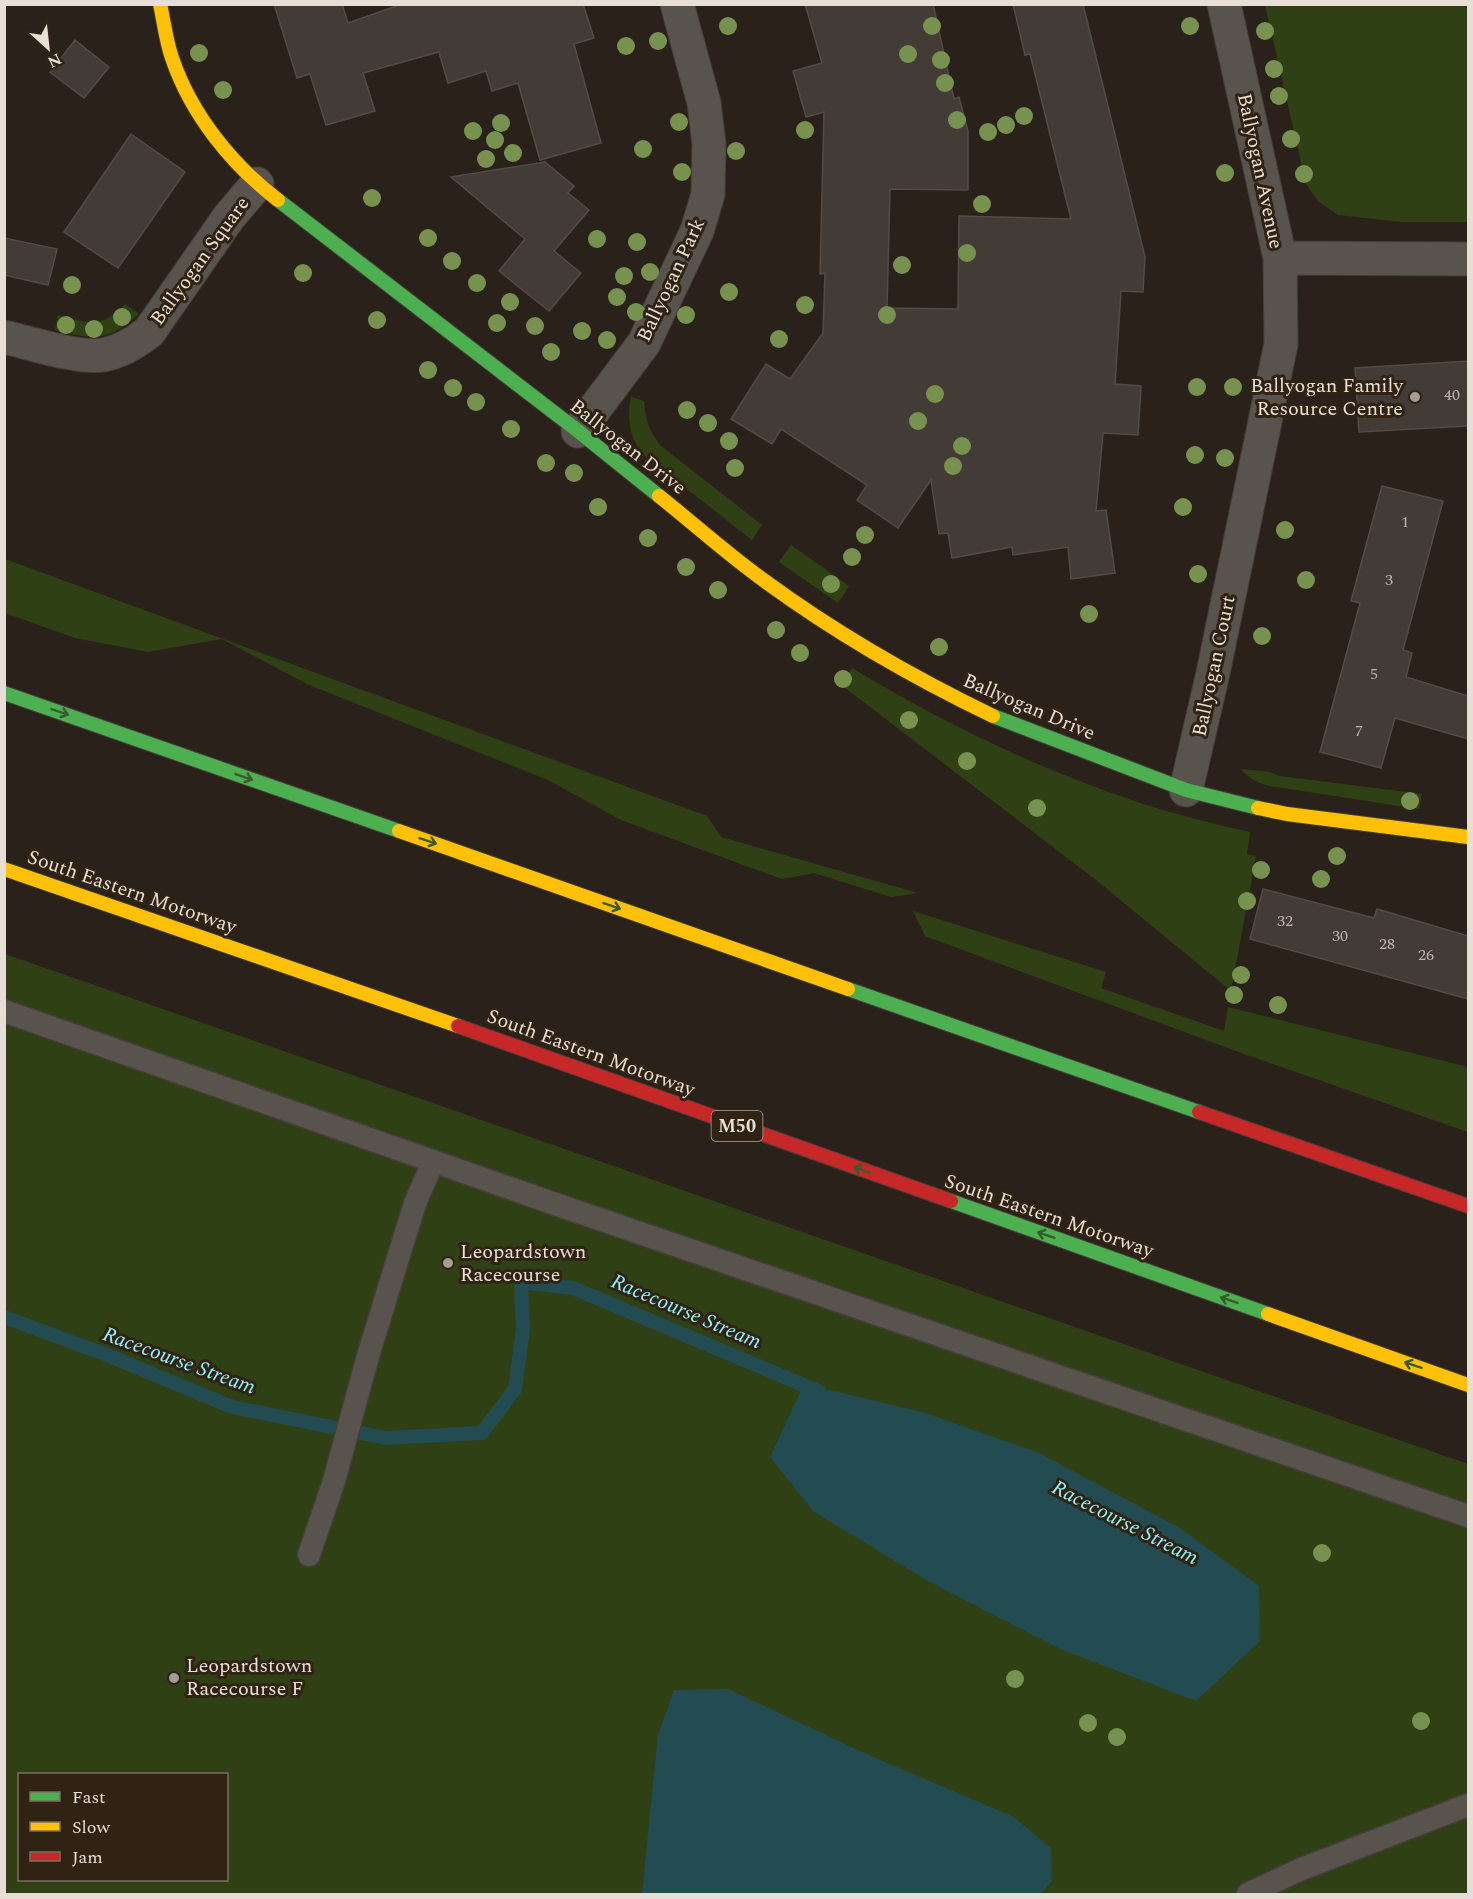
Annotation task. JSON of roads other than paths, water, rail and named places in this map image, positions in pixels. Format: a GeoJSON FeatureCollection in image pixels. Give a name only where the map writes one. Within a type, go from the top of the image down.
{"type":"FeatureCollection","features":[{"type":"Feature","properties":{"kind":"main road","name":"Ballyogan Drive"},"geometry":{"type":"LineString","coordinates":[[160,4],[171,56],[193,106],[222,147],[257,184],[578,431],[762,579],[850,639],[939,690],[1005,722],[1186,790]]}},
{"type":"Feature","properties":{"kind":"main road"},"geometry":{"type":"LineString","coordinates":[[4,693],[1468,1206]]}},
{"type":"Feature","properties":{"kind":"main road"},"geometry":{"type":"LineString","coordinates":[[1186,790],[1287,814],[1468,837]]}},
{"type":"Feature","properties":{"kind":"main road","name":"South Eastern Motorway"},"geometry":{"type":"LineString","coordinates":[[4,868],[428,1015],[1468,1385]]}},
{"type":"Feature","properties":{"kind":"street","name":"Ballyogan Park"},"geometry":{"type":"LineString","coordinates":[[578,431],[644,343],[690,247],[708,194],[709,144],[704,103],[677,4]]}},
{"type":"Feature","properties":{"kind":"street","name":"Ballyogan Avenue"},"geometry":{"type":"LineString","coordinates":[[1224,4],[1280,258],[1468,260]]}},
{"type":"Feature","properties":{"kind":"street","name":"Ballyogan Square"},"geometry":{"type":"LineString","coordinates":[[4,337],[82,355],[101,356],[136,342],[149,332],[229,217],[257,184]]}},
{"type":"Feature","properties":{"kind":"street","name":"Ballyogan Court"},"geometry":{"type":"LineString","coordinates":[[1186,790],[1213,673],[1281,344],[1280,258]]}},
{"type":"Feature","properties":{"kind":"lane"},"geometry":{"type":"LineString","coordinates":[[4,1011],[433,1161],[1468,1516]]}},
{"type":"Feature","properties":{"kind":"lane"},"geometry":{"type":"LineString","coordinates":[[309,1555],[334,1481],[368,1356],[416,1203],[433,1161]]}},
{"type":"Feature","properties":{"kind":"lane"},"geometry":{"type":"LineString","coordinates":[[1248,1894],[1299,1870],[1468,1805]]}},
{"type":"Feature","properties":{"kind":"water"},"geometry":{"type":"Polygon","coordinates":[[[804,1384],[922,1412],[1037,1452],[1180,1528],[1259,1586],[1260,1641],[1196,1701],[1060,1649],[926,1580],[813,1511],[770,1457],[804,1384]]]}},
{"type":"Feature","properties":{"kind":"water"},"geometry":{"type":"Polygon","coordinates":[[[728,1689],[873,1757],[1014,1817],[1051,1848],[1052,1881],[1041,1894],[642,1894],[658,1735],[674,1690],[728,1689]]]}},
{"type":"Feature","properties":{"kind":"waterway","name":"Racecourse Stream"},"geometry":{"type":"LineString","coordinates":[[4,1317],[107,1355],[232,1407],[386,1438],[482,1433],[515,1389],[523,1329],[521,1282],[573,1288],[820,1392]]}},
{"type":"Feature","properties":{"kind":"place","name":"Ballyogan Family Resource Centre"},"geometry":{"type":"Point","coordinates":[1415,397]}},
{"type":"Feature","properties":{"kind":"place","name":"Leopardstown Racecourse"},"geometry":{"type":"Point","coordinates":[448,1263]}},
{"type":"Feature","properties":{"kind":"place","name":"Leopardstown Racecourse F"},"geometry":{"type":"Point","coordinates":[174,1678]}}]}
